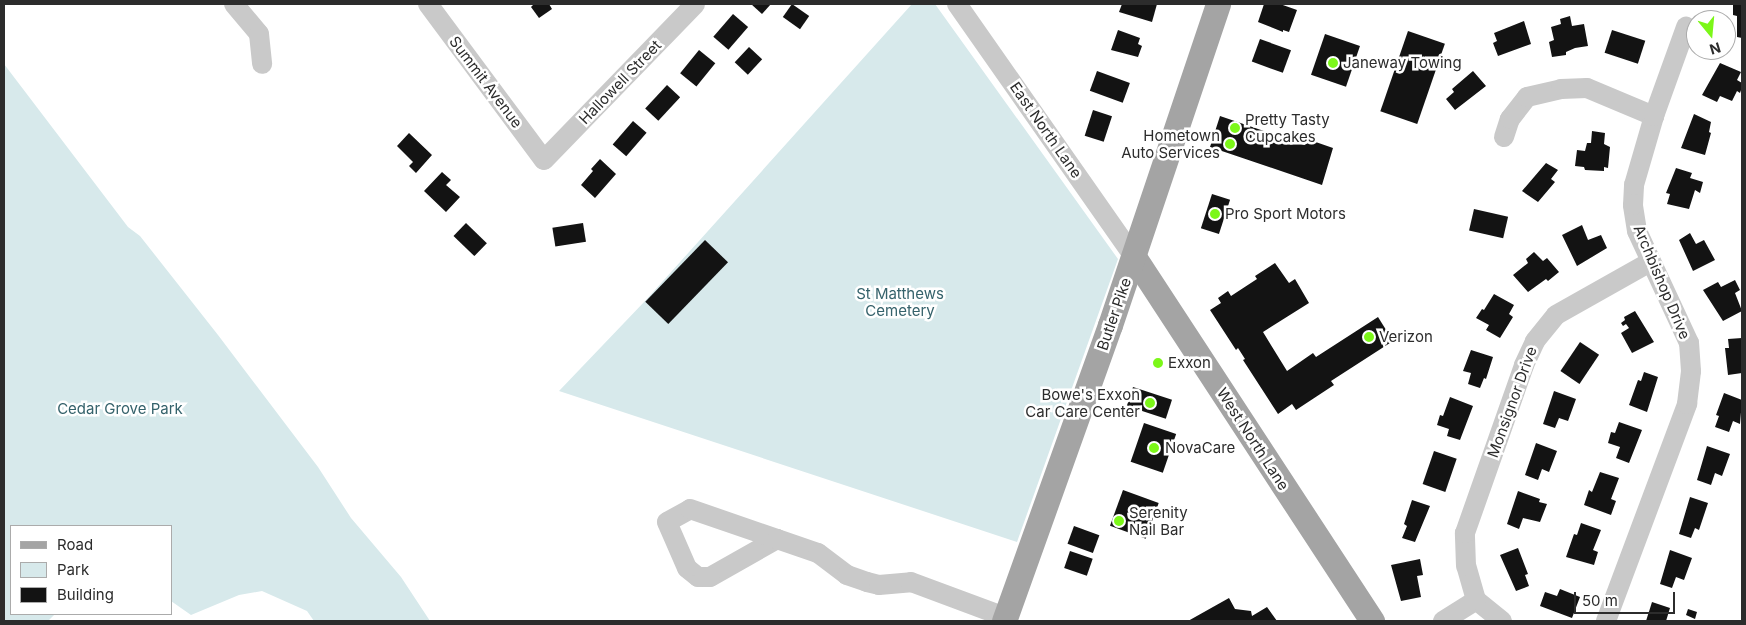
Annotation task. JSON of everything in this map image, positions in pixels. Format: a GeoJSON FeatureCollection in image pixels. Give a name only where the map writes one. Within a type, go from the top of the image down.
{"type":"FeatureCollection","features":[{"type":"Feature","properties":{"kind":"main road","name":"Butler Pike"},"geometry":{"type":"LineString","coordinates":[[1004,619],[1134,257],[1218,4]]}},
{"type":"Feature","properties":{"kind":"main road","name":"West North Lane"},"geometry":{"type":"LineString","coordinates":[[1134,257],[1372,621]]}},
{"type":"Feature","properties":{"kind":"street"},"geometry":{"type":"LineString","coordinates":[[234,4],[260,34],[262,64]]}},
{"type":"Feature","properties":{"kind":"street","name":"Summit Avenue"},"geometry":{"type":"LineString","coordinates":[[428,4],[544,160]]}},
{"type":"Feature","properties":{"kind":"street","name":"Hallowell Street"},"geometry":{"type":"LineString","coordinates":[[544,160],[693,4]]}},
{"type":"Feature","properties":{"kind":"street","name":"East North Lane"},"geometry":{"type":"LineString","coordinates":[[957,4],[1134,257]]}},
{"type":"Feature","properties":{"kind":"street","name":"Archbishop Drive"},"geometry":{"type":"LineString","coordinates":[[1606,621],[1687,404],[1691,371],[1689,343],[1637,232],[1633,205],[1634,185],[1654,116],[1686,28]]}},
{"type":"Feature","properties":{"kind":"street"},"geometry":{"type":"LineString","coordinates":[[1504,137],[1510,119],[1527,97],[1561,88],[1587,88],[1654,116]]}},
{"type":"Feature","properties":{"kind":"street","name":"Monsignor Drive"},"geometry":{"type":"LineString","coordinates":[[1476,600],[1466,566],[1466,533],[1524,365],[1535,341],[1556,315],[1650,262]]}},
{"type":"Feature","properties":{"kind":"street"},"geometry":{"type":"LineString","coordinates":[[777,539],[710,577],[698,577],[688,568],[666,522],[690,510],[777,539],[818,553],[847,575],[879,584],[911,582],[922,585],[1004,619]]}},
{"type":"Feature","properties":{"kind":"street"},"geometry":{"type":"LineString","coordinates":[[1443,621],[1476,600],[1502,621]]}},
{"type":"Feature","properties":{"kind":"green space","name":"St Matthews Cemetery"},"geometry":{"type":"Polygon","coordinates":[[[912,4],[935,4],[1118,259],[1017,542],[559,391],[645,301],[912,4]]]}},
{"type":"Feature","properties":{"kind":"green space","name":"Cedar Grove Park"},"geometry":{"type":"Polygon","coordinates":[[[4,64],[128,227],[140,236],[218,335],[318,467],[351,518],[401,577],[430,621],[314,621],[307,611],[262,591],[239,595],[191,615],[172,602],[172,525],[10,525],[10,615],[54,615],[48,621],[4,621],[4,64]]]}},
{"type":"Feature","properties":{"kind":"building"},"geometry":{"type":"Polygon","coordinates":[[[534,4],[549,4],[552,9],[539,18],[531,7],[534,4]]]}},
{"type":"Feature","properties":{"kind":"building"},"geometry":{"type":"Polygon","coordinates":[[[751,4],[771,4],[762,14],[751,4]]]}},
{"type":"Feature","properties":{"kind":"building"},"geometry":{"type":"Polygon","coordinates":[[[792,4],[809,16],[800,29],[783,17],[792,4]]]}},
{"type":"Feature","properties":{"kind":"building"},"geometry":{"type":"Polygon","coordinates":[[[1122,4],[1157,4],[1152,22],[1119,12],[1122,4]]]}},
{"type":"Feature","properties":{"kind":"building"},"geometry":{"type":"Polygon","coordinates":[[[1264,4],[1280,4],[1297,10],[1289,32],[1283,30],[1283,32],[1258,22],[1264,4]]]}},
{"type":"Feature","properties":{"kind":"building"},"geometry":{"type":"Polygon","coordinates":[[[1733,4],[1742,4],[1742,38],[1737,37],[1737,16],[1736,10],[1733,10],[1733,4]]]}},
{"type":"Feature","properties":{"kind":"building"},"geometry":{"type":"Polygon","coordinates":[[[733,14],[748,27],[728,50],[713,37],[733,14]]]}},
{"type":"Feature","properties":{"kind":"building"},"geometry":{"type":"Polygon","coordinates":[[[1570,16],[1572,26],[1584,24],[1588,46],[1575,48],[1566,52],[1566,55],[1552,57],[1549,42],[1554,40],[1551,27],[1561,24],[1560,19],[1570,16]]]}},
{"type":"Feature","properties":{"kind":"building"},"geometry":{"type":"Polygon","coordinates":[[[1524,21],[1531,44],[1498,56],[1493,43],[1497,41],[1494,33],[1524,21]]]}},
{"type":"Feature","properties":{"kind":"building"},"geometry":{"type":"Polygon","coordinates":[[[1118,30],[1140,38],[1138,44],[1142,46],[1138,57],[1111,50],[1118,30]]]}},
{"type":"Feature","properties":{"kind":"building"},"geometry":{"type":"Polygon","coordinates":[[[1612,30],[1645,41],[1638,64],[1605,53],[1612,30]]]}},
{"type":"Feature","properties":{"kind":"building"},"geometry":{"type":"Polygon","coordinates":[[[1408,31],[1445,44],[1417,124],[1380,111],[1408,31]]]}},
{"type":"Feature","properties":{"kind":"building","name":"Janeway Towing"},"geometry":{"type":"Polygon","coordinates":[[[1325,34],[1360,46],[1346,87],[1311,75],[1325,34]]]}},
{"type":"Feature","properties":{"kind":"building"},"geometry":{"type":"Polygon","coordinates":[[[1260,39],[1291,50],[1283,73],[1252,62],[1260,39]]]}},
{"type":"Feature","properties":{"kind":"building"},"geometry":{"type":"Polygon","coordinates":[[[749,47],[762,59],[748,75],[735,62],[749,47]]]}},
{"type":"Feature","properties":{"kind":"building"},"geometry":{"type":"Polygon","coordinates":[[[699,50],[715,63],[696,87],[680,73],[699,50]]]}},
{"type":"Feature","properties":{"kind":"building"},"geometry":{"type":"Polygon","coordinates":[[[1720,63],[1741,72],[1737,80],[1742,83],[1742,87],[1740,93],[1737,91],[1732,101],[1720,96],[1717,102],[1702,95],[1720,63]]]}},
{"type":"Feature","properties":{"kind":"building"},"geometry":{"type":"Polygon","coordinates":[[[1097,71],[1130,83],[1123,103],[1090,91],[1097,71]]]}},
{"type":"Feature","properties":{"kind":"building"},"geometry":{"type":"Polygon","coordinates":[[[1473,71],[1486,86],[1455,110],[1446,99],[1454,92],[1452,89],[1473,71]]]}},
{"type":"Feature","properties":{"kind":"building"},"geometry":{"type":"Polygon","coordinates":[[[667,85],[680,97],[658,121],[645,108],[667,85]]]}},
{"type":"Feature","properties":{"kind":"building"},"geometry":{"type":"Polygon","coordinates":[[[1093,110],[1112,116],[1104,142],[1085,136],[1093,110]]]}},
{"type":"Feature","properties":{"kind":"building"},"geometry":{"type":"Polygon","coordinates":[[[1694,114],[1711,122],[1709,132],[1711,133],[1705,155],[1681,148],[1694,114]]]}},
{"type":"Feature","properties":{"kind":"building"},"geometry":{"type":"Polygon","coordinates":[[[1220,116],[1305,145],[1307,139],[1333,148],[1322,185],[1210,147],[1220,116]]]}},
{"type":"Feature","properties":{"kind":"building"},"geometry":{"type":"Polygon","coordinates":[[[633,121],[647,133],[626,156],[613,144],[633,121]]]}},
{"type":"Feature","properties":{"kind":"building"},"geometry":{"type":"Polygon","coordinates":[[[1592,131],[1605,133],[1604,144],[1610,147],[1608,168],[1604,167],[1604,171],[1585,170],[1584,167],[1575,166],[1577,150],[1585,151],[1587,143],[1591,143],[1592,131]]]}},
{"type":"Feature","properties":{"kind":"building"},"geometry":{"type":"Polygon","coordinates":[[[409,133],[432,155],[416,173],[409,166],[413,162],[397,146],[409,133]]]}},
{"type":"Feature","properties":{"kind":"building"},"geometry":{"type":"Polygon","coordinates":[[[600,159],[616,174],[595,198],[581,185],[600,159]]]}},
{"type":"Feature","properties":{"kind":"building"},"geometry":{"type":"Polygon","coordinates":[[[1546,163],[1558,170],[1551,179],[1555,182],[1538,202],[1522,191],[1546,163]]]}},
{"type":"Feature","properties":{"kind":"building"},"geometry":{"type":"Polygon","coordinates":[[[1676,168],[1692,173],[1690,178],[1703,182],[1700,193],[1695,190],[1689,209],[1667,204],[1670,194],[1666,193],[1676,168]]]}},
{"type":"Feature","properties":{"kind":"building"},"geometry":{"type":"Polygon","coordinates":[[[442,172],[451,180],[446,185],[460,197],[446,212],[424,191],[442,172]]]}},
{"type":"Feature","properties":{"kind":"building","name":"Pro Sport Motors"},"geometry":{"type":"Polygon","coordinates":[[[1212,194],[1230,200],[1219,234],[1201,228],[1212,194]]]}},
{"type":"Feature","properties":{"kind":"building"},"geometry":{"type":"Polygon","coordinates":[[[1474,209],[1508,217],[1503,238],[1469,230],[1474,209]]]}},
{"type":"Feature","properties":{"kind":"building"},"geometry":{"type":"Polygon","coordinates":[[[466,223],[487,243],[474,256],[453,236],[466,223]]]}},
{"type":"Feature","properties":{"kind":"building"},"geometry":{"type":"Polygon","coordinates":[[[583,223],[586,242],[555,247],[552,228],[583,223]]]}},
{"type":"Feature","properties":{"kind":"building"},"geometry":{"type":"Polygon","coordinates":[[[1582,225],[1588,240],[1601,235],[1607,248],[1577,266],[1562,235],[1582,225]]]}},
{"type":"Feature","properties":{"kind":"building"},"geometry":{"type":"Polygon","coordinates":[[[1690,233],[1696,244],[1704,240],[1715,260],[1693,271],[1679,240],[1690,233]]]}},
{"type":"Feature","properties":{"kind":"building"},"geometry":{"type":"Polygon","coordinates":[[[705,240],[728,262],[668,324],[645,302],[705,240]]]}},
{"type":"Feature","properties":{"kind":"building"},"geometry":{"type":"Polygon","coordinates":[[[1534,252],[1543,261],[1547,258],[1559,272],[1548,281],[1546,279],[1528,292],[1513,275],[1528,263],[1526,259],[1534,252]]]}},
{"type":"Feature","properties":{"kind":"building","name":"Verizon"},"geometry":{"type":"Polygon","coordinates":[[[1275,263],[1289,283],[1295,279],[1309,303],[1263,332],[1287,371],[1313,353],[1316,357],[1378,317],[1393,341],[1331,381],[1334,385],[1296,410],[1292,404],[1278,414],[1243,360],[1245,359],[1238,348],[1236,350],[1210,310],[1221,303],[1218,298],[1228,291],[1231,296],[1257,279],[1255,276],[1275,263]]]}},
{"type":"Feature","properties":{"kind":"building"},"geometry":{"type":"Polygon","coordinates":[[[1735,280],[1740,290],[1735,293],[1742,311],[1723,321],[1703,290],[1718,282],[1721,287],[1735,280]]]}},
{"type":"Feature","properties":{"kind":"building"},"geometry":{"type":"Polygon","coordinates":[[[1494,294],[1514,305],[1509,314],[1513,317],[1500,338],[1486,330],[1489,325],[1476,318],[1482,309],[1484,310],[1494,294]]]}},
{"type":"Feature","properties":{"kind":"building"},"geometry":{"type":"Polygon","coordinates":[[[1635,311],[1654,342],[1632,353],[1621,333],[1629,328],[1626,324],[1623,326],[1621,323],[1625,320],[1624,317],[1635,311]]]}},
{"type":"Feature","properties":{"kind":"building"},"geometry":{"type":"Polygon","coordinates":[[[1742,338],[1742,373],[1728,375],[1725,348],[1729,348],[1728,339],[1742,338]]]}},
{"type":"Feature","properties":{"kind":"building"},"geometry":{"type":"Polygon","coordinates":[[[1580,342],[1599,355],[1579,384],[1560,371],[1580,342]]]}},
{"type":"Feature","properties":{"kind":"building"},"geometry":{"type":"Polygon","coordinates":[[[1471,350],[1493,357],[1486,379],[1484,378],[1480,388],[1468,384],[1471,373],[1463,371],[1471,350]]]}},
{"type":"Feature","properties":{"kind":"building"},"geometry":{"type":"Polygon","coordinates":[[[1644,372],[1658,377],[1647,412],[1629,405],[1638,380],[1641,381],[1644,372]]]}},
{"type":"Feature","properties":{"kind":"building","name":"Bowe's Exxon Car Care Center"},"geometry":{"type":"Polygon","coordinates":[[[1133,387],[1172,400],[1166,419],[1127,406],[1133,387]]]}},
{"type":"Feature","properties":{"kind":"building"},"geometry":{"type":"Polygon","coordinates":[[[1554,391],[1576,399],[1568,421],[1559,418],[1555,428],[1543,424],[1554,391]]]}},
{"type":"Feature","properties":{"kind":"building"},"geometry":{"type":"Polygon","coordinates":[[[1724,393],[1742,400],[1740,424],[1733,421],[1729,432],[1715,427],[1719,416],[1716,415],[1724,393]]]}},
{"type":"Feature","properties":{"kind":"building"},"geometry":{"type":"Polygon","coordinates":[[[1450,397],[1473,406],[1460,440],[1447,436],[1449,429],[1437,425],[1440,415],[1443,416],[1450,397]]]}},
{"type":"Feature","properties":{"kind":"building"},"geometry":{"type":"Polygon","coordinates":[[[1619,422],[1642,430],[1629,463],[1616,458],[1620,447],[1608,443],[1611,432],[1615,433],[1619,422]]]}},
{"type":"Feature","properties":{"kind":"building","name":"NovaCare"},"geometry":{"type":"Polygon","coordinates":[[[1144,423],[1176,434],[1163,473],[1131,462],[1144,423]]]}},
{"type":"Feature","properties":{"kind":"building"},"geometry":{"type":"Polygon","coordinates":[[[1536,443],[1557,451],[1549,472],[1542,469],[1538,480],[1525,475],[1536,443]]]}},
{"type":"Feature","properties":{"kind":"building"},"geometry":{"type":"Polygon","coordinates":[[[1707,446],[1730,454],[1722,476],[1715,473],[1711,485],[1697,480],[1707,446]]]}},
{"type":"Feature","properties":{"kind":"building"},"geometry":{"type":"Polygon","coordinates":[[[1434,451],[1457,459],[1445,492],[1423,484],[1434,451]]]}},
{"type":"Feature","properties":{"kind":"building"},"geometry":{"type":"Polygon","coordinates":[[[1600,472],[1619,478],[1611,499],[1616,501],[1611,515],[1584,505],[1589,490],[1592,492],[1600,472]]]}},
{"type":"Feature","properties":{"kind":"building"},"geometry":{"type":"Polygon","coordinates":[[[1123,490],[1159,503],[1146,539],[1110,526],[1123,490]]]}},
{"type":"Feature","properties":{"kind":"building"},"geometry":{"type":"Polygon","coordinates":[[[1518,491],[1540,499],[1539,502],[1547,504],[1540,522],[1523,518],[1519,529],[1507,524],[1518,491]]]}},
{"type":"Feature","properties":{"kind":"building"},"geometry":{"type":"Polygon","coordinates":[[[1690,497],[1708,503],[1699,530],[1695,528],[1691,538],[1679,534],[1690,497]]]}},
{"type":"Feature","properties":{"kind":"building"},"geometry":{"type":"Polygon","coordinates":[[[1412,500],[1430,506],[1415,542],[1402,538],[1407,526],[1404,524],[1412,500]]]}},
{"type":"Feature","properties":{"kind":"building"},"geometry":{"type":"Polygon","coordinates":[[[1581,523],[1601,530],[1593,550],[1598,552],[1594,565],[1566,557],[1574,534],[1577,535],[1581,523]]]}},
{"type":"Feature","properties":{"kind":"building"},"geometry":{"type":"Polygon","coordinates":[[[1074,526],[1099,535],[1093,553],[1068,544],[1074,526]]]}},
{"type":"Feature","properties":{"kind":"building"},"geometry":{"type":"Polygon","coordinates":[[[1518,548],[1528,574],[1525,575],[1529,586],[1516,591],[1500,555],[1518,548]]]}},
{"type":"Feature","properties":{"kind":"building"},"geometry":{"type":"Polygon","coordinates":[[[1670,550],[1692,558],[1684,580],[1676,577],[1672,588],[1660,584],[1670,550]]]}},
{"type":"Feature","properties":{"kind":"building"},"geometry":{"type":"Polygon","coordinates":[[[1070,551],[1093,559],[1087,576],[1064,568],[1070,551]]]}},
{"type":"Feature","properties":{"kind":"building"},"geometry":{"type":"Polygon","coordinates":[[[1420,559],[1423,575],[1417,576],[1421,597],[1401,601],[1391,565],[1420,559]]]}},
{"type":"Feature","properties":{"kind":"building"},"geometry":{"type":"Polygon","coordinates":[[[1560,589],[1580,597],[1572,618],[1540,606],[1545,592],[1557,596],[1560,589]]]}},
{"type":"Feature","properties":{"kind":"building"},"geometry":{"type":"Polygon","coordinates":[[[1229,598],[1235,609],[1251,611],[1252,616],[1267,607],[1277,621],[1188,621],[1229,598]]]}},
{"type":"Feature","properties":{"kind":"building"},"geometry":{"type":"Polygon","coordinates":[[[1652,602],[1670,608],[1666,621],[1646,621],[1652,602]]]}},
{"type":"Feature","properties":{"kind":"building"},"geometry":{"type":"Polygon","coordinates":[[[1688,609],[1697,612],[1695,619],[1686,615],[1688,609]]]}},
{"type":"Feature","properties":{"kind":"place","name":"Janeway Towing"},"geometry":{"type":"Point","coordinates":[1333,63]}},
{"type":"Feature","properties":{"kind":"place","name":"Pretty Tasty Cupcakes"},"geometry":{"type":"Point","coordinates":[1235,128]}},
{"type":"Feature","properties":{"kind":"place","name":"Hometown Auto Services"},"geometry":{"type":"Point","coordinates":[1230,144]}},
{"type":"Feature","properties":{"kind":"place","name":"Pro Sport Motors"},"geometry":{"type":"Point","coordinates":[1215,214]}},
{"type":"Feature","properties":{"kind":"place","name":"Verizon"},"geometry":{"type":"Point","coordinates":[1369,337]}},
{"type":"Feature","properties":{"kind":"place","name":"Exxon"},"geometry":{"type":"Point","coordinates":[1158,363]}},
{"type":"Feature","properties":{"kind":"place","name":"Bowe's Exxon Car Care Center"},"geometry":{"type":"Point","coordinates":[1150,403]}},
{"type":"Feature","properties":{"kind":"place","name":"NovaCare"},"geometry":{"type":"Point","coordinates":[1154,448]}},
{"type":"Feature","properties":{"kind":"place","name":"Serenity Nail Bar"},"geometry":{"type":"Point","coordinates":[1119,521]}}]}
